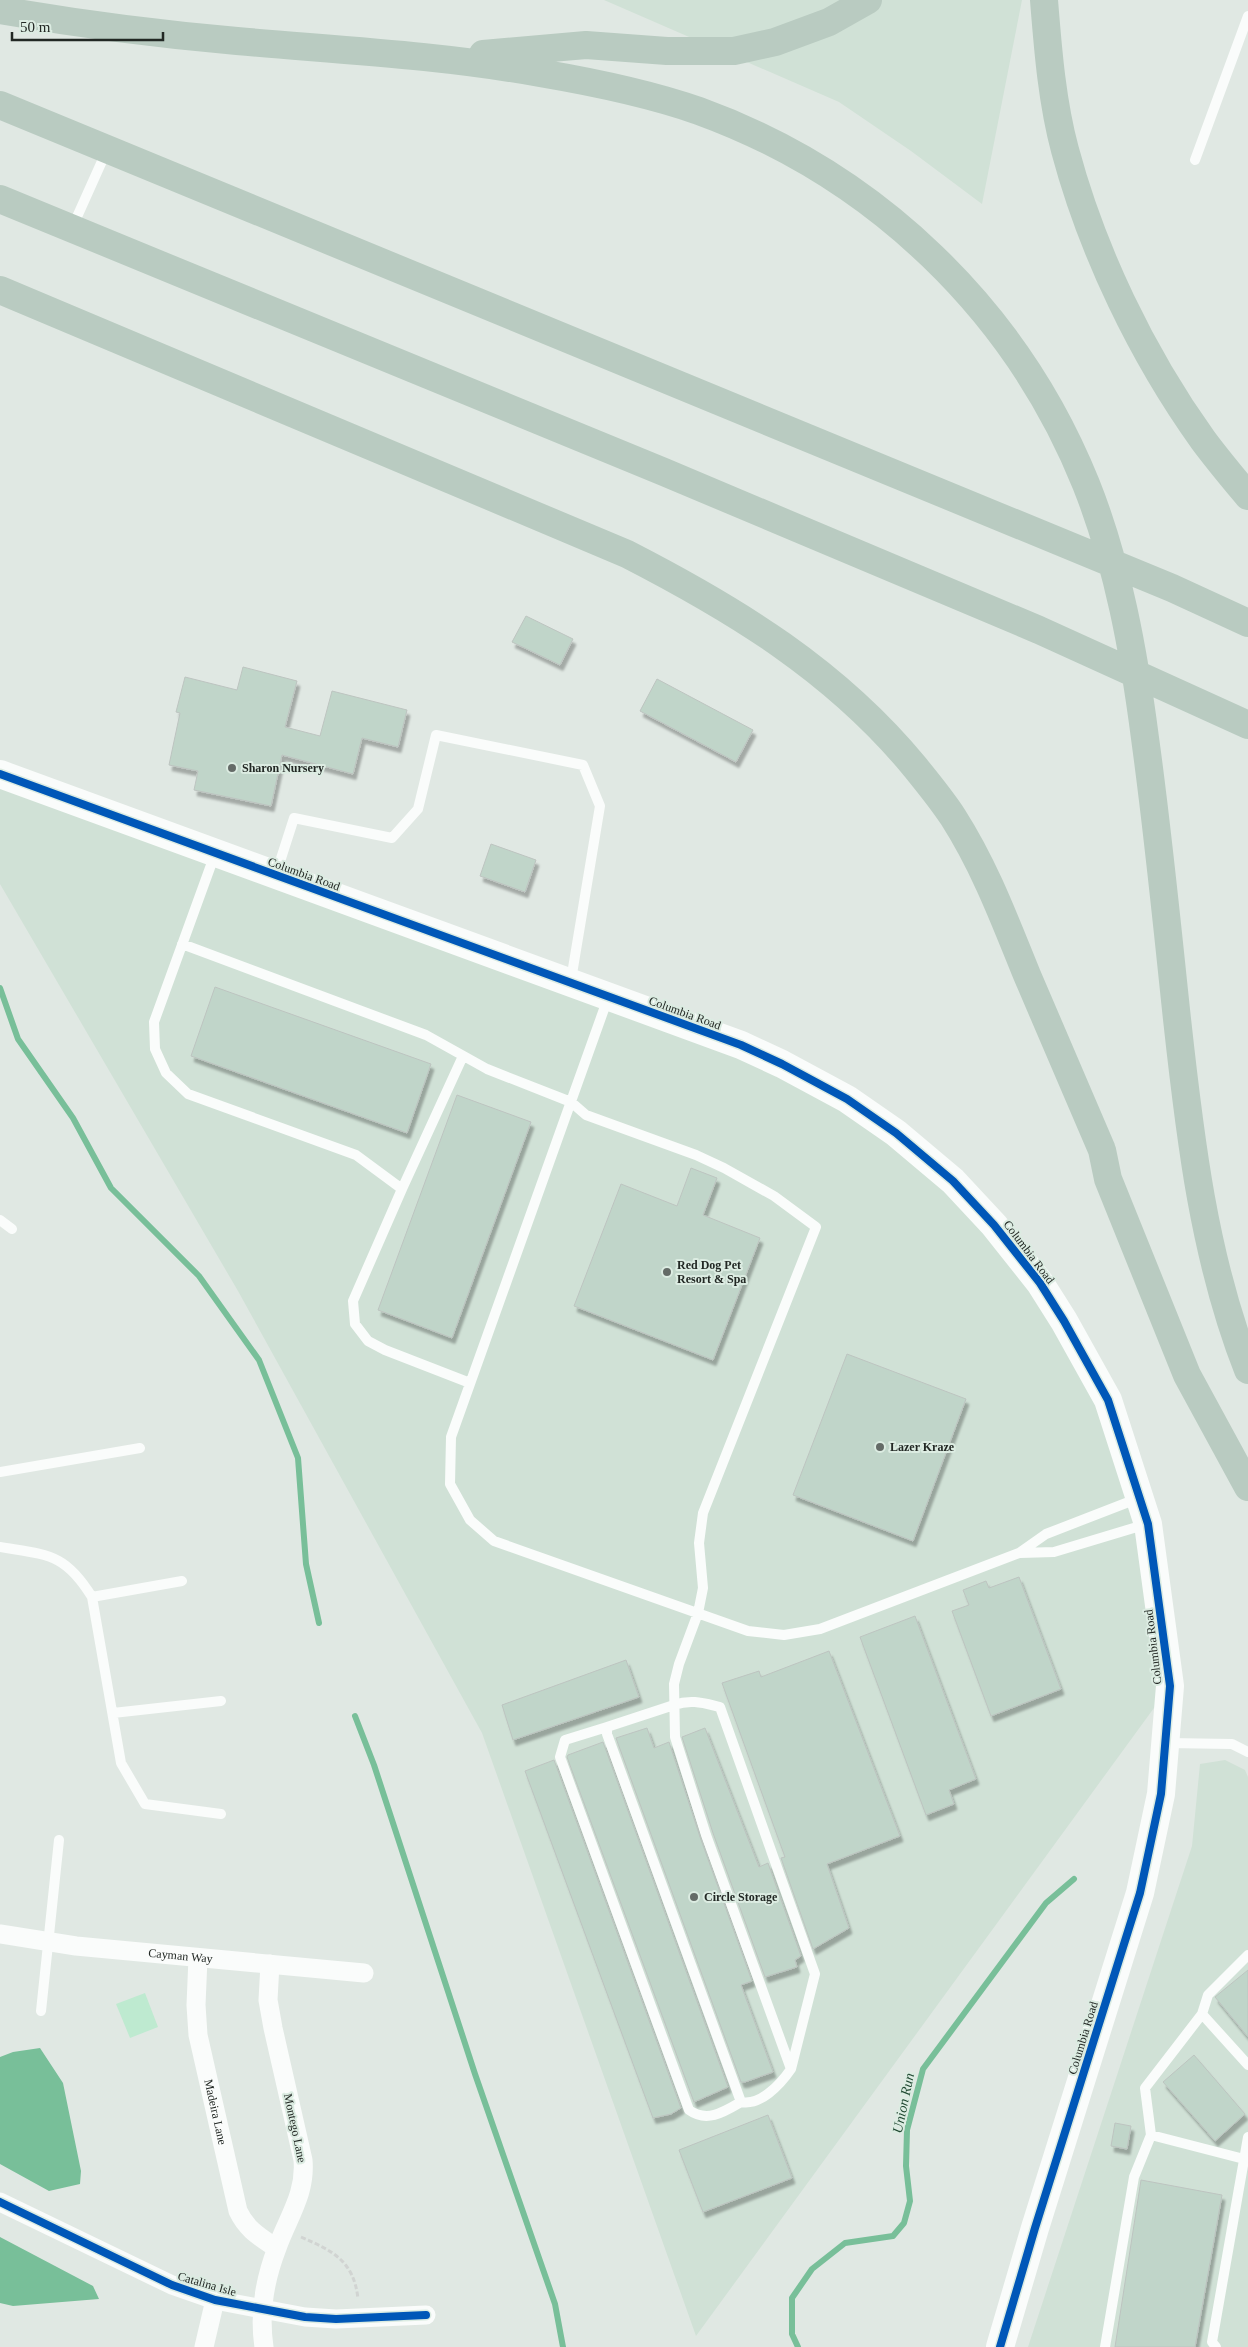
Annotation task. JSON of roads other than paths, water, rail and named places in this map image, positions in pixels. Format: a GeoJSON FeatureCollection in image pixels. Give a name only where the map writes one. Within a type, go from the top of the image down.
{"type":"FeatureCollection","features":[{"type":"Feature","properties":{"kind":"highway"},"geometry":{"type":"LineString","coordinates":[[438,58],[586,44],[667,51],[734,51],[776,42],[829,22],[868,0]]}},
{"type":"Feature","properties":{"kind":"highway"},"geometry":{"type":"LineString","coordinates":[[1044,0],[1052,80],[1065,148],[1085,216],[1118,297],[1157,367],[1203,440],[1248,496]]}},
{"type":"Feature","properties":{"kind":"highway"},"geometry":{"type":"LineString","coordinates":[[0,10],[92,25],[224,40],[438,58],[540,73],[654,97],[714,117],[785,148],[862,197],[910,234],[944,266],[1005,337],[1021,360],[1060,426],[1096,510],[1117,583],[1127,627],[1145,732],[1185,1094],[1198,1184],[1216,1272],[1248,1370]]}},
{"type":"Feature","properties":{"kind":"highway"},"geometry":{"type":"LineString","coordinates":[[0,105],[1163,584],[1248,623]]}},
{"type":"Feature","properties":{"kind":"highway"},"geometry":{"type":"LineString","coordinates":[[0,199],[682,479],[1039,630],[1248,725]]}},
{"type":"Feature","properties":{"kind":"highway"},"geometry":{"type":"LineString","coordinates":[[0,290],[627,554],[694,589],[772,636],[832,682],[866,713],[897,746],[936,793],[953,817],[988,880],[1102,1150],[1108,1179],[1188,1375],[1248,1487]]}},
{"type":"Feature","properties":{"kind":"street","name":"Columbia Road"},"geometry":{"type":"LineString","coordinates":[[0,774],[741,1046],[782,1064],[847,1100],[896,1133],[953,1182],[994,1225],[1040,1284],[1064,1321],[1108,1400],[1148,1524],[1170,1686],[1167,1743],[1161,1794],[1140,1893],[1035,2228],[1000,2347]]}},
{"type":"Feature","properties":{"kind":"street","name":"Cayman Way"},"geometry":{"type":"LineString","coordinates":[[0,1934],[47,1942],[364,1973]]}},
{"type":"Feature","properties":{"kind":"street","name":"Madeira Lane"},"geometry":{"type":"LineString","coordinates":[[198,1958],[196,2005],[198,2035],[238,2211],[244,2225],[276,2248]]}},
{"type":"Feature","properties":{"kind":"street","name":"Montego Lane"},"geometry":{"type":"LineString","coordinates":[[264,2347],[262,2309],[269,2272],[276,2248],[302,2189],[304,2174],[304,2160],[268,2000],[270,1964]]}},
{"type":"Feature","properties":{"kind":"street","name":"Catalina Isle"},"geometry":{"type":"LineString","coordinates":[[0,2202],[172,2285],[215,2300],[305,2317],[360,2318],[426,2315]]}},
{"type":"Feature","properties":{"kind":"street"},"geometry":{"type":"LineString","coordinates":[[204,2347],[215,2300]]}},
{"type":"Feature","properties":{"kind":"lane"},"geometry":{"type":"LineString","coordinates":[[1195,160],[1248,16]]}},
{"type":"Feature","properties":{"kind":"lane"},"geometry":{"type":"LineString","coordinates":[[72,228],[107,149]]}},
{"type":"Feature","properties":{"kind":"lane"},"geometry":{"type":"LineString","coordinates":[[276,875],[294,818],[392,838],[418,809],[436,735],[583,765],[600,806],[570,983]]}},
{"type":"Feature","properties":{"kind":"lane"},"geometry":{"type":"LineString","coordinates":[[216,853],[154,1022],[155,1049],[166,1073],[188,1094],[356,1155],[402,1189]]}},
{"type":"Feature","properties":{"kind":"lane"},"geometry":{"type":"LineString","coordinates":[[182,944],[426,1035],[487,1069],[570,1102],[586,1115],[696,1155],[724,1168],[774,1196],[816,1227],[703,1513],[699,1543],[703,1588],[698,1613],[679,1664],[674,1684],[674,1737],[694,1799],[791,2070]]}},
{"type":"Feature","properties":{"kind":"lane"},"geometry":{"type":"LineString","coordinates":[[608,997],[451,1437],[450,1484],[470,1520],[494,1541],[748,1631],[784,1635],[820,1629],[1019,1553],[1046,1534],[1140,1497]]}},
{"type":"Feature","properties":{"kind":"lane"},"geometry":{"type":"LineString","coordinates":[[463,1056],[353,1301],[355,1324],[368,1341],[470,1383]]}},
{"type":"Feature","properties":{"kind":"lane"},"geometry":{"type":"LineString","coordinates":[[0,1220],[12,1229]]}},
{"type":"Feature","properties":{"kind":"lane"},"geometry":{"type":"LineString","coordinates":[[0,1472],[140,1448]]}},
{"type":"Feature","properties":{"kind":"lane"},"geometry":{"type":"LineString","coordinates":[[1019,1553],[1054,1552],[1148,1524]]}},
{"type":"Feature","properties":{"kind":"lane"},"geometry":{"type":"LineString","coordinates":[[0,1547],[55,1557],[79,1575],[92,1597],[121,1763],[145,1804],[220,1814]]}},
{"type":"Feature","properties":{"kind":"lane"},"geometry":{"type":"LineString","coordinates":[[92,1597],[182,1581]]}},
{"type":"Feature","properties":{"kind":"lane"},"geometry":{"type":"LineString","coordinates":[[113,1713],[221,1701]]}},
{"type":"Feature","properties":{"kind":"lane"},"geometry":{"type":"LineString","coordinates":[[696,1701],[720,1707],[815,1974],[791,2070],[783,2081],[750,2104],[740,2102],[724,2112],[707,2117],[697,2116],[689,2110],[560,1757],[565,1740],[674,1706],[684,1702],[696,1701]]}},
{"type":"Feature","properties":{"kind":"lane"},"geometry":{"type":"LineString","coordinates":[[608,1727],[607,1734],[740,2102]]}},
{"type":"Feature","properties":{"kind":"lane"},"geometry":{"type":"LineString","coordinates":[[1167,1743],[1232,1744],[1248,1752]]}},
{"type":"Feature","properties":{"kind":"lane"},"geometry":{"type":"LineString","coordinates":[[41,2012],[59,1840]]}},
{"type":"Feature","properties":{"kind":"lane"},"geometry":{"type":"LineString","coordinates":[[1105,2347],[1134,2177],[1151,2135],[1145,2088],[1202,2014],[1208,1995],[1248,1955]]}},
{"type":"Feature","properties":{"kind":"lane"},"geometry":{"type":"LineString","coordinates":[[1202,2014],[1248,2065]]}},
{"type":"Feature","properties":{"kind":"lane"},"geometry":{"type":"LineString","coordinates":[[1151,2135],[1244,2159]]}},
{"type":"Feature","properties":{"kind":"lane"},"geometry":{"type":"LineString","coordinates":[[1216,2347],[1212,2342],[1248,2137]]}},
{"type":"Feature","properties":{"kind":"waterway"},"geometry":{"type":"LineString","coordinates":[[0,988],[18,1039],[73,1118],[111,1188],[199,1276],[259,1360],[298,1458],[306,1564],[319,1623]]}},
{"type":"Feature","properties":{"kind":"waterway"},"geometry":{"type":"LineString","coordinates":[[355,1716],[374,1765],[475,2074],[555,2304],[563,2347]]}},
{"type":"Feature","properties":{"kind":"waterway","name":"Union Run"},"geometry":{"type":"LineString","coordinates":[[798,2347],[792,2334],[792,2298],[812,2269],[845,2243],[893,2236],[904,2223],[910,2201],[906,2166],[907,2130],[923,2069],[1046,1903],[1074,1879]]}},
{"type":"Feature","properties":{"kind":"place","name":"Sharon Nursery"},"geometry":{"type":"Point","coordinates":[232,768]}},
{"type":"Feature","properties":{"kind":"place","name":"Red Dog Pet Resort & Spa"},"geometry":{"type":"Point","coordinates":[667,1272]}},
{"type":"Feature","properties":{"kind":"place","name":"Lazer Kraze"},"geometry":{"type":"Point","coordinates":[880,1447]}},
{"type":"Feature","properties":{"kind":"place","name":"Circle Storage"},"geometry":{"type":"Point","coordinates":[694,1897]}}]}
